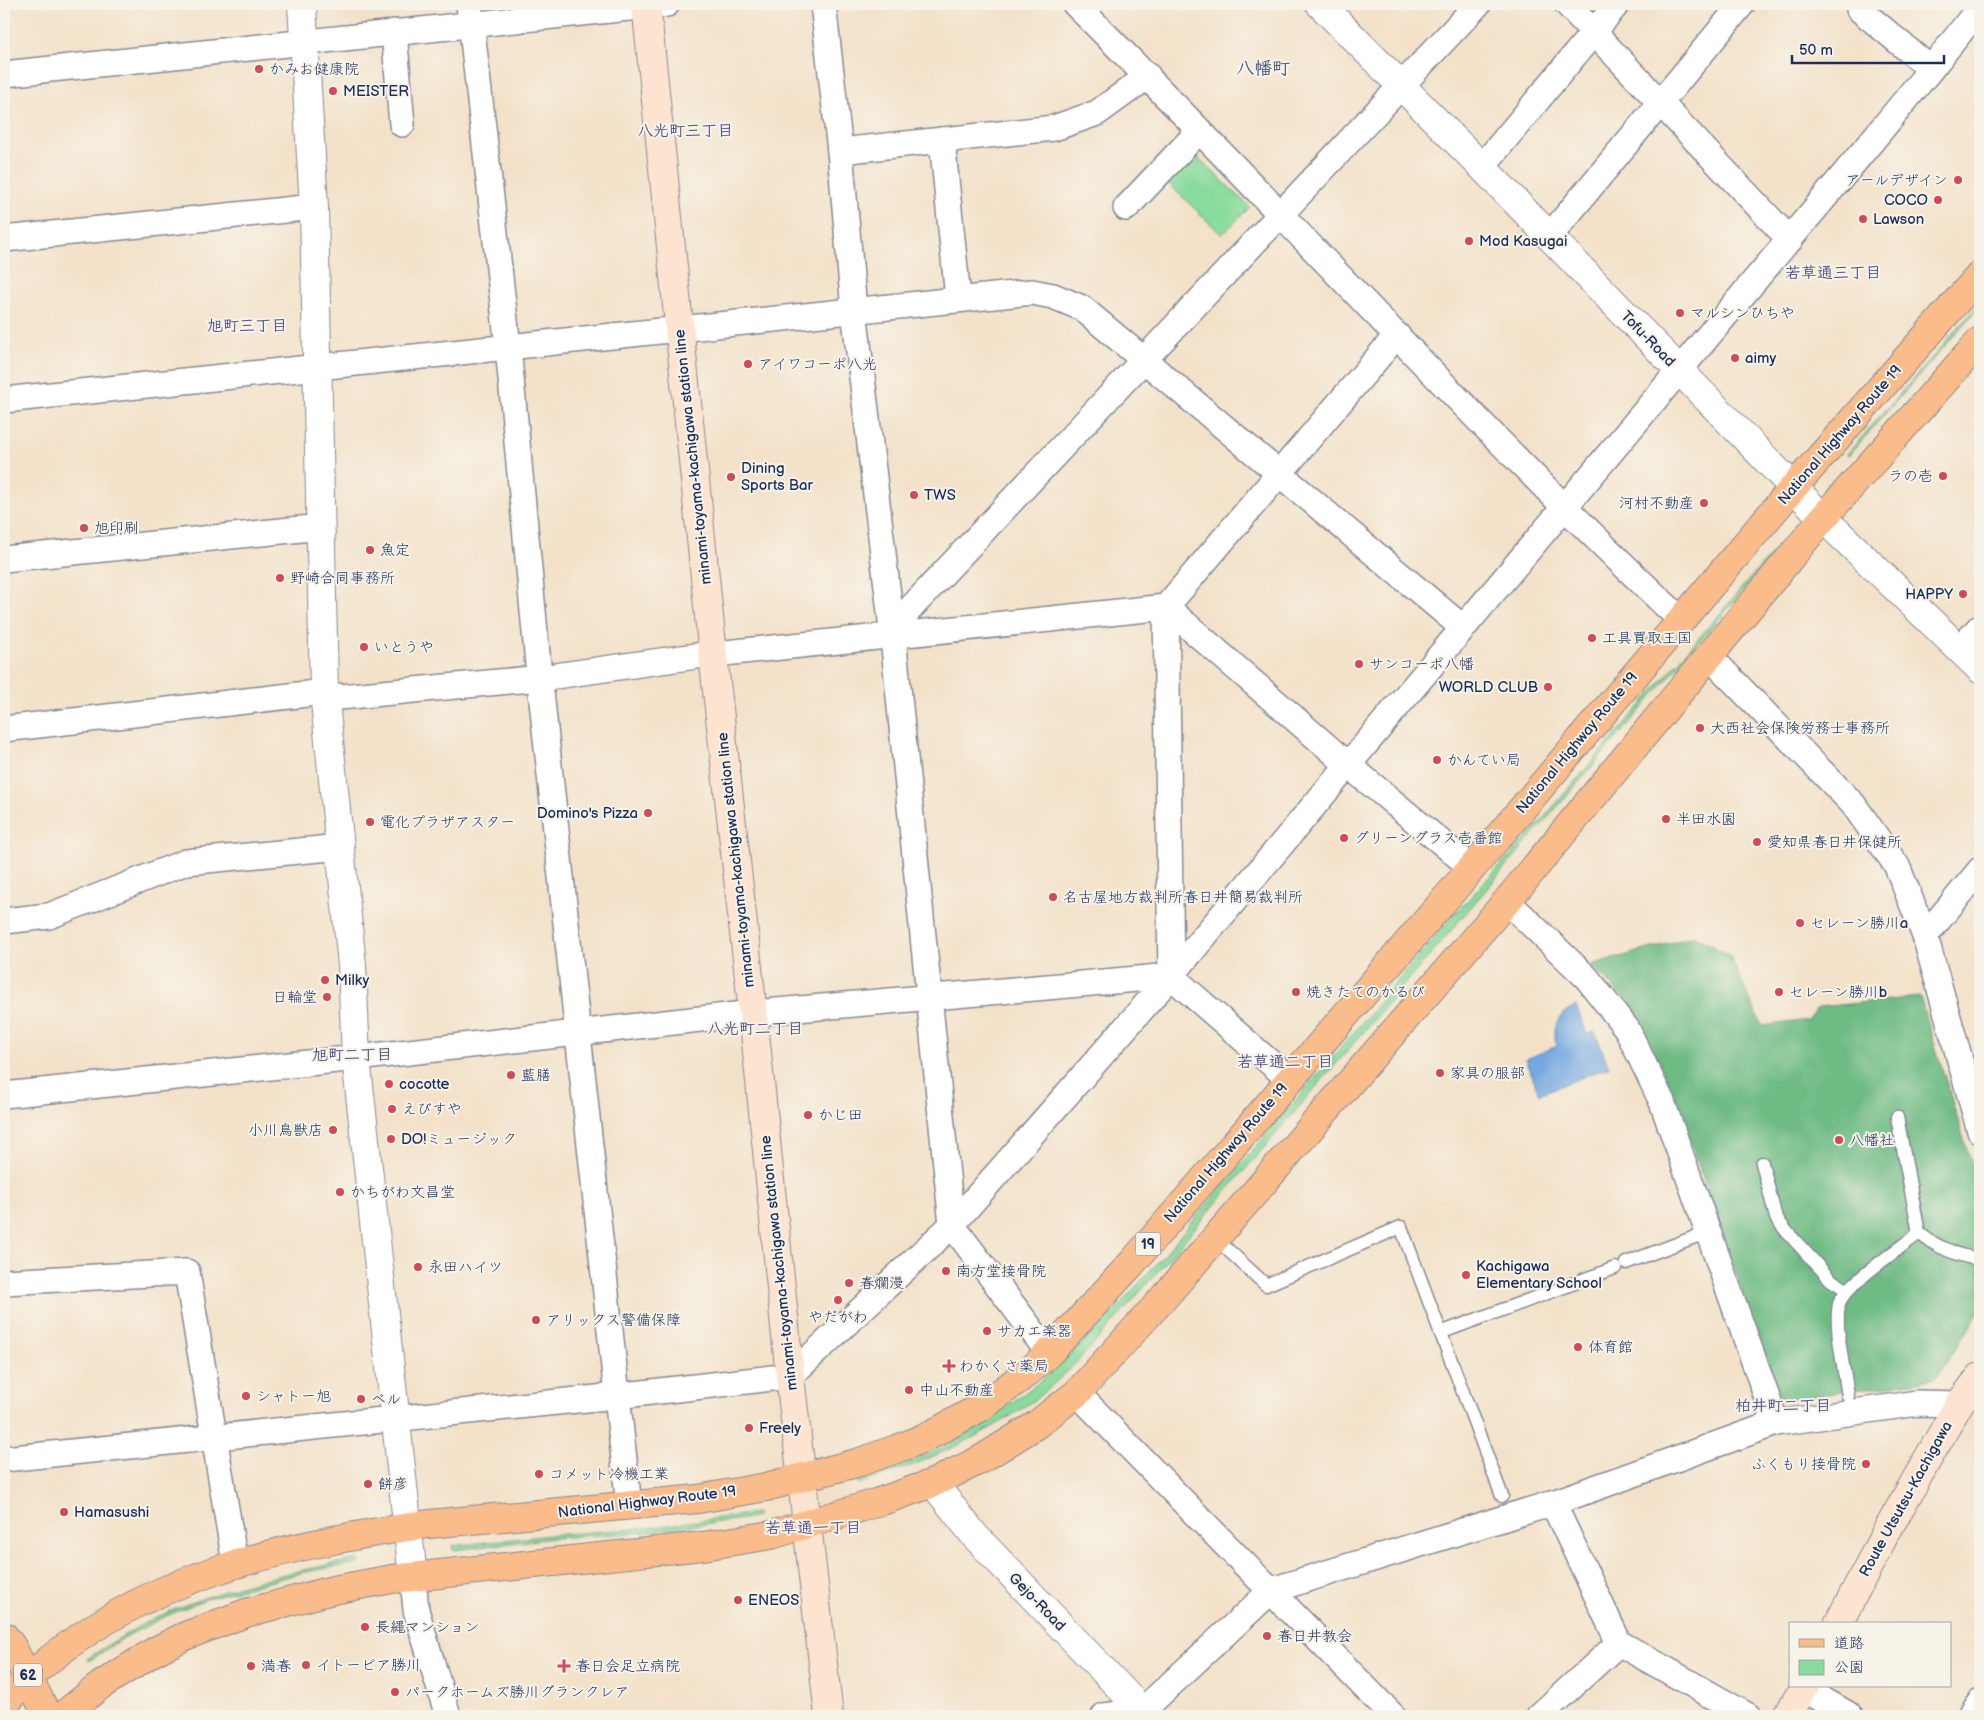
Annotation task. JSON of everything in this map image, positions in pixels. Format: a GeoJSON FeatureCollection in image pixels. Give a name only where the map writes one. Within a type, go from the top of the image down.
{"type":"FeatureCollection","features":[{"type":"Feature","properties":{"kind":"main road","name":"minami-toyama-kachigawa station line"},"geometry":{"type":"LineString","coordinates":[[653,4],[680,329],[713,655],[754,1013],[790,1376],[829,1716]]}},
{"type":"Feature","properties":{"kind":"main road","name":"National Highway Route 19"},"geometry":{"type":"LineString","coordinates":[[4,1705],[29,1678],[78,1640],[130,1607],[201,1575],[235,1563],[326,1541],[408,1527],[698,1499],[766,1487],[876,1457],[934,1433],[983,1406],[1007,1389],[1049,1353],[1139,1255],[1472,868],[1793,488],[1980,275]]}},
{"type":"Feature","properties":{"kind":"main road"},"geometry":{"type":"LineString","coordinates":[[62,1716],[130,1665],[184,1636],[214,1623],[286,1601],[392,1579],[703,1546],[771,1534],[876,1503],[933,1483],[972,1464],[1036,1426],[1077,1393],[1215,1238],[1507,901],[1823,518],[1980,341]]}},
{"type":"Feature","properties":{"kind":"main road","name":"Route Utsutsu-Kachigawa"},"geometry":{"type":"LineString","coordinates":[[1839,1622],[1884,1536],[1959,1404],[1980,1379]]}},
{"type":"Feature","properties":{"kind":"main road","name":"62"},"geometry":{"type":"LineString","coordinates":[[6,1642],[29,1678],[48,1716]]}},
{"type":"Feature","properties":{"kind":"main road"},"geometry":{"type":"LineString","coordinates":[[1787,1716],[1803,1688]]}},
{"type":"Feature","properties":{"kind":"street"},"geometry":{"type":"LineString","coordinates":[[302,4],[314,207],[324,692],[352,965],[356,1058],[416,1610],[448,1716]]}},
{"type":"Feature","properties":{"kind":"street"},"geometry":{"type":"LineString","coordinates":[[4,74],[394,32],[470,14],[653,4]]}},
{"type":"Feature","properties":{"kind":"street"},"geometry":{"type":"LineString","coordinates":[[823,4],[840,151],[854,310],[893,636],[952,1225],[1049,1353]]}},
{"type":"Feature","properties":{"kind":"street"},"geometry":{"type":"LineString","coordinates":[[1075,4],[1148,76],[1199,131],[1565,507],[1681,620]]}},
{"type":"Feature","properties":{"kind":"street","name":"Tofu-Road"},"geometry":{"type":"LineString","coordinates":[[1320,4],[1482,167],[1793,488],[1980,669]]}},
{"type":"Feature","properties":{"kind":"street"},"geometry":{"type":"LineString","coordinates":[[893,636],[908,611],[1478,4]]}},
{"type":"Feature","properties":{"kind":"street"},"geometry":{"type":"LineString","coordinates":[[1567,4],[1790,240]]}},
{"type":"Feature","properties":{"kind":"street"},"geometry":{"type":"LineString","coordinates":[[1482,167],[1617,4]]}},
{"type":"Feature","properties":{"kind":"street"},"geometry":{"type":"LineString","coordinates":[[1549,237],[1742,4]]}},
{"type":"Feature","properties":{"kind":"street"},"geometry":{"type":"LineString","coordinates":[[1859,4],[1859,10],[1931,69]]}},
{"type":"Feature","properties":{"kind":"street"},"geometry":{"type":"LineString","coordinates":[[4,1459],[616,1396],[790,1376],[952,1225],[1171,976],[1462,627],[1790,240],[1980,7]]}},
{"type":"Feature","properties":{"kind":"street"},"geometry":{"type":"LineString","coordinates":[[470,14],[508,346],[540,678],[616,1396],[630,1506]]}},
{"type":"Feature","properties":{"kind":"street"},"geometry":{"type":"LineString","coordinates":[[394,32],[402,124]]}},
{"type":"Feature","properties":{"kind":"street"},"geometry":{"type":"LineString","coordinates":[[840,151],[1054,128],[1097,113],[1148,76]]}},
{"type":"Feature","properties":{"kind":"street"},"geometry":{"type":"LineString","coordinates":[[1126,208],[1199,131]]}},
{"type":"Feature","properties":{"kind":"street"},"geometry":{"type":"LineString","coordinates":[[942,140],[958,298]]}},
{"type":"Feature","properties":{"kind":"street"},"geometry":{"type":"LineString","coordinates":[[4,239],[314,207]]}},
{"type":"Feature","properties":{"kind":"street"},"geometry":{"type":"LineString","coordinates":[[4,400],[318,368],[958,298],[1032,292],[1053,296],[1082,308],[1462,627]]}},
{"type":"Feature","properties":{"kind":"street"},"geometry":{"type":"LineString","coordinates":[[1171,976],[1166,607],[1397,335]]}},
{"type":"Feature","properties":{"kind":"street"},"geometry":{"type":"LineString","coordinates":[[4,559],[321,527]]}},
{"type":"Feature","properties":{"kind":"street"},"geometry":{"type":"LineString","coordinates":[[4,729],[324,692],[340,698],[540,678],[713,655],[1166,607],[1347,764],[1472,868]]}},
{"type":"Feature","properties":{"kind":"street"},"geometry":{"type":"LineString","coordinates":[[1960,649],[1980,627]]}},
{"type":"Feature","properties":{"kind":"street"},"geometry":{"type":"LineString","coordinates":[[1709,656],[1853,804],[1897,866],[1925,936],[1975,1091],[1980,1131]]}},
{"type":"Feature","properties":{"kind":"street"},"geometry":{"type":"LineString","coordinates":[[4,921],[49,916],[186,862],[340,847]]}},
{"type":"Feature","properties":{"kind":"street"},"geometry":{"type":"LineString","coordinates":[[1925,936],[1980,870]]}},
{"type":"Feature","properties":{"kind":"street"},"geometry":{"type":"LineString","coordinates":[[1507,901],[1587,978],[1627,1030],[1662,1102],[1776,1423]]}},
{"type":"Feature","properties":{"kind":"street"},"geometry":{"type":"LineString","coordinates":[[4,1095],[754,1013],[928,996],[1171,976],[1290,1080]]}},
{"type":"Feature","properties":{"kind":"street"},"geometry":{"type":"LineString","coordinates":[[4,1282],[187,1272],[235,1563]]}},
{"type":"Feature","properties":{"kind":"street"},"geometry":{"type":"LineString","coordinates":[[1077,1393],[1272,1590],[1393,1716]]}},
{"type":"Feature","properties":{"kind":"street"},"geometry":{"type":"LineString","coordinates":[[1104,1716],[1144,1714],[1272,1590],[1553,1503],[1776,1423],[1918,1403],[1959,1404]]}},
{"type":"Feature","properties":{"kind":"street","name":"Gejo-Road"},"geometry":{"type":"LineString","coordinates":[[933,1483],[975,1536],[1144,1714]]}},
{"type":"Feature","properties":{"kind":"street"},"geometry":{"type":"LineString","coordinates":[[1553,1503],[1619,1643],[1748,1716]]}},
{"type":"Feature","properties":{"kind":"street"},"geometry":{"type":"LineString","coordinates":[[1539,1716],[1619,1643]]}},
{"type":"Feature","properties":{"kind":"street"},"geometry":{"type":"LineString","coordinates":[[1806,1688],[1851,1716]]}},
{"type":"Feature","properties":{"kind":"street"},"geometry":{"type":"LineString","coordinates":[[1970,1716],[1980,1702]]}},
{"type":"Feature","properties":{"kind":"lane"},"geometry":{"type":"LineString","coordinates":[[1897,1117],[1918,1233],[1928,1241],[1946,1249],[1971,1258],[1980,1259]]}},
{"type":"Feature","properties":{"kind":"lane"},"geometry":{"type":"LineString","coordinates":[[1762,1163],[1776,1218],[1786,1232],[1831,1280],[1847,1290]]}},
{"type":"Feature","properties":{"kind":"lane"},"geometry":{"type":"LineString","coordinates":[[1215,1238],[1266,1284],[1401,1227],[1502,1496]]}},
{"type":"Feature","properties":{"kind":"lane"},"geometry":{"type":"LineString","coordinates":[[1440,1333],[1708,1232]]}},
{"type":"Feature","properties":{"kind":"lane"},"geometry":{"type":"LineString","coordinates":[[1848,1396],[1838,1322],[1839,1303],[1847,1290],[1918,1233]]}},
{"type":"Feature","properties":{"kind":"green space"},"geometry":{"type":"Polygon","coordinates":[[[1192,152],[1250,207],[1222,235],[1165,180],[1192,152]]]}},
{"type":"Feature","properties":{"kind":"green space"},"geometry":{"type":"Polygon","coordinates":[[[1980,303],[1980,306],[1849,455],[1847,454],[1980,303]]]}},
{"type":"Feature","properties":{"kind":"green space"},"geometry":{"type":"Polygon","coordinates":[[[1771,554],[1774,555],[1119,1316],[1077,1362],[1050,1387],[1030,1402],[959,1445],[907,1467],[858,1484],[857,1481],[903,1465],[941,1448],[981,1425],[1041,1381],[1100,1327],[1454,915],[1536,827],[1771,554]]]}},
{"type":"Feature","properties":{"kind":"green space"},"geometry":{"type":"Polygon","coordinates":[[[1695,936],[1730,956],[1762,1026],[1808,1020],[1818,1007],[1920,997],[1980,1191],[1980,1311],[1939,1374],[1933,1379],[1780,1401],[1675,1097],[1641,1024],[1623,997],[1591,965],[1695,936]]]}},
{"type":"Feature","properties":{"kind":"green space"},"geometry":{"type":"Polygon","coordinates":[[[756,1513],[756,1517],[645,1532],[553,1538],[453,1550],[452,1546],[551,1535],[646,1528],[756,1513]]]}},
{"type":"Feature","properties":{"kind":"green space"},"geometry":{"type":"Polygon","coordinates":[[[358,1559],[359,1563],[305,1572],[208,1598],[164,1617],[125,1637],[89,1661],[87,1659],[146,1623],[189,1603],[260,1580],[358,1559]]]}},
{"type":"Feature","properties":{"kind":"water"},"geometry":{"type":"Polygon","coordinates":[[[1576,1006],[1587,1034],[1595,1032],[1609,1067],[1539,1094],[1526,1059],[1557,1046],[1555,1033],[1560,1017],[1576,1006]]]}},
{"type":"Feature","properties":{"kind":"place","name":"かみお健康院"},"geometry":{"type":"Point","coordinates":[259,69]}},
{"type":"Feature","properties":{"kind":"place","name":"MEISTER"},"geometry":{"type":"Point","coordinates":[333,91]}},
{"type":"Feature","properties":{"kind":"place","name":"アールデザイン"},"geometry":{"type":"Point","coordinates":[1958,180]}},
{"type":"Feature","properties":{"kind":"place","name":"COCO"},"geometry":{"type":"Point","coordinates":[1938,200]}},
{"type":"Feature","properties":{"kind":"place","name":"Lawson"},"geometry":{"type":"Point","coordinates":[1863,219]}},
{"type":"Feature","properties":{"kind":"place","name":"Mod Kasugai"},"geometry":{"type":"Point","coordinates":[1469,241]}},
{"type":"Feature","properties":{"kind":"place","name":"マルシンひちや"},"geometry":{"type":"Point","coordinates":[1680,313]}},
{"type":"Feature","properties":{"kind":"place","name":"aimy"},"geometry":{"type":"Point","coordinates":[1735,358]}},
{"type":"Feature","properties":{"kind":"place","name":"アイワコーポ八光"},"geometry":{"type":"Point","coordinates":[748,364]}},
{"type":"Feature","properties":{"kind":"place","name":"ラの壱"},"geometry":{"type":"Point","coordinates":[1943,476]}},
{"type":"Feature","properties":{"kind":"place","name":"Dining Sports Bar"},"geometry":{"type":"Point","coordinates":[731,477]}},
{"type":"Feature","properties":{"kind":"place","name":"TWS"},"geometry":{"type":"Point","coordinates":[914,495]}},
{"type":"Feature","properties":{"kind":"place","name":"河村不動産"},"geometry":{"type":"Point","coordinates":[1704,503]}},
{"type":"Feature","properties":{"kind":"place","name":"旭印刷"},"geometry":{"type":"Point","coordinates":[84,528]}},
{"type":"Feature","properties":{"kind":"place","name":"魚定"},"geometry":{"type":"Point","coordinates":[370,550]}},
{"type":"Feature","properties":{"kind":"place","name":"野崎合同事務所"},"geometry":{"type":"Point","coordinates":[280,578]}},
{"type":"Feature","properties":{"kind":"place","name":"HAPPY"},"geometry":{"type":"Point","coordinates":[1963,594]}},
{"type":"Feature","properties":{"kind":"place","name":"工具買取王国"},"geometry":{"type":"Point","coordinates":[1592,638]}},
{"type":"Feature","properties":{"kind":"place","name":"いとうや"},"geometry":{"type":"Point","coordinates":[364,647]}},
{"type":"Feature","properties":{"kind":"place","name":"サンコーポ八幡"},"geometry":{"type":"Point","coordinates":[1359,664]}},
{"type":"Feature","properties":{"kind":"place","name":"WORLD CLUB"},"geometry":{"type":"Point","coordinates":[1548,687]}},
{"type":"Feature","properties":{"kind":"place","name":"大西社会保険労務士事務所"},"geometry":{"type":"Point","coordinates":[1700,728]}},
{"type":"Feature","properties":{"kind":"place","name":"かんてい局"},"geometry":{"type":"Point","coordinates":[1437,760]}},
{"type":"Feature","properties":{"kind":"place","name":"Domino's Pizza"},"geometry":{"type":"Point","coordinates":[648,813]}},
{"type":"Feature","properties":{"kind":"place","name":"半田水園"},"geometry":{"type":"Point","coordinates":[1666,819]}},
{"type":"Feature","properties":{"kind":"place","name":"電化プラザアスター"},"geometry":{"type":"Point","coordinates":[370,822]}},
{"type":"Feature","properties":{"kind":"place","name":"グリーングラス壱番館"},"geometry":{"type":"Point","coordinates":[1344,838]}},
{"type":"Feature","properties":{"kind":"place","name":"愛知県春日井保健所"},"geometry":{"type":"Point","coordinates":[1757,842]}},
{"type":"Feature","properties":{"kind":"place","name":"名古屋地方裁判所春日井簡易裁判所"},"geometry":{"type":"Point","coordinates":[1053,897]}},
{"type":"Feature","properties":{"kind":"place","name":"セレーン勝川a"},"geometry":{"type":"Point","coordinates":[1800,923]}},
{"type":"Feature","properties":{"kind":"place","name":"Milky"},"geometry":{"type":"Point","coordinates":[325,980]}},
{"type":"Feature","properties":{"kind":"place","name":"焼きたてのかるび"},"geometry":{"type":"Point","coordinates":[1296,992]}},
{"type":"Feature","properties":{"kind":"place","name":"セレーン勝川b"},"geometry":{"type":"Point","coordinates":[1779,992]}},
{"type":"Feature","properties":{"kind":"place","name":"日輪堂"},"geometry":{"type":"Point","coordinates":[327,997]}},
{"type":"Feature","properties":{"kind":"place","name":"家具の服部"},"geometry":{"type":"Point","coordinates":[1440,1073]}},
{"type":"Feature","properties":{"kind":"place","name":"藍膳"},"geometry":{"type":"Point","coordinates":[511,1075]}},
{"type":"Feature","properties":{"kind":"place","name":"cocotte"},"geometry":{"type":"Point","coordinates":[389,1084]}},
{"type":"Feature","properties":{"kind":"place","name":"えびすや"},"geometry":{"type":"Point","coordinates":[392,1109]}},
{"type":"Feature","properties":{"kind":"place","name":"かじ田"},"geometry":{"type":"Point","coordinates":[808,1115]}},
{"type":"Feature","properties":{"kind":"place","name":"小川鳥獣店"},"geometry":{"type":"Point","coordinates":[333,1130]}},
{"type":"Feature","properties":{"kind":"place","name":"DO!ミュージック"},"geometry":{"type":"Point","coordinates":[391,1139]}},
{"type":"Feature","properties":{"kind":"place","name":"八幡社"},"geometry":{"type":"Point","coordinates":[1839,1140]}},
{"type":"Feature","properties":{"kind":"place","name":"かちがわ文昌堂"},"geometry":{"type":"Point","coordinates":[340,1192]}},
{"type":"Feature","properties":{"kind":"place","name":"永田ハイツ"},"geometry":{"type":"Point","coordinates":[418,1267]}},
{"type":"Feature","properties":{"kind":"place","name":"南方堂接骨院"},"geometry":{"type":"Point","coordinates":[946,1271]}},
{"type":"Feature","properties":{"kind":"place","name":"Kachigawa Elementary School"},"geometry":{"type":"Point","coordinates":[1466,1275]}},
{"type":"Feature","properties":{"kind":"place","name":"春爛漫"},"geometry":{"type":"Point","coordinates":[849,1283]}},
{"type":"Feature","properties":{"kind":"place","name":"やだがわ"},"geometry":{"type":"Point","coordinates":[838,1300]}},
{"type":"Feature","properties":{"kind":"place","name":"アリックス警備保障"},"geometry":{"type":"Point","coordinates":[536,1320]}},
{"type":"Feature","properties":{"kind":"place","name":"サカエ楽器"},"geometry":{"type":"Point","coordinates":[987,1331]}},
{"type":"Feature","properties":{"kind":"place","name":"体育館"},"geometry":{"type":"Point","coordinates":[1578,1347]}},
{"type":"Feature","properties":{"kind":"place","name":"わかくさ薬局"},"geometry":{"type":"Point","coordinates":[949,1366]}},
{"type":"Feature","properties":{"kind":"place","name":"中山不動産"},"geometry":{"type":"Point","coordinates":[909,1390]}},
{"type":"Feature","properties":{"kind":"place","name":"シャトー旭"},"geometry":{"type":"Point","coordinates":[246,1396]}},
{"type":"Feature","properties":{"kind":"place","name":"ベル"},"geometry":{"type":"Point","coordinates":[361,1399]}},
{"type":"Feature","properties":{"kind":"place","name":"Freely"},"geometry":{"type":"Point","coordinates":[749,1428]}},
{"type":"Feature","properties":{"kind":"place","name":"ふくもり接骨院"},"geometry":{"type":"Point","coordinates":[1866,1464]}},
{"type":"Feature","properties":{"kind":"place","name":"コメット冷機工業"},"geometry":{"type":"Point","coordinates":[539,1474]}},
{"type":"Feature","properties":{"kind":"place","name":"餅彦"},"geometry":{"type":"Point","coordinates":[368,1484]}},
{"type":"Feature","properties":{"kind":"place","name":"Hamasushi"},"geometry":{"type":"Point","coordinates":[64,1512]}},
{"type":"Feature","properties":{"kind":"place","name":"ENEOS"},"geometry":{"type":"Point","coordinates":[738,1600]}},
{"type":"Feature","properties":{"kind":"place","name":"長繩マンション"},"geometry":{"type":"Point","coordinates":[365,1627]}},
{"type":"Feature","properties":{"kind":"place","name":"春日井教会"},"geometry":{"type":"Point","coordinates":[1267,1636]}},
{"type":"Feature","properties":{"kind":"place","name":"イトーピア勝川"},"geometry":{"type":"Point","coordinates":[306,1665]}},
{"type":"Feature","properties":{"kind":"place","name":"満春"},"geometry":{"type":"Point","coordinates":[251,1666]}},
{"type":"Feature","properties":{"kind":"place","name":"春日会足立病院"},"geometry":{"type":"Point","coordinates":[564,1666]}},
{"type":"Feature","properties":{"kind":"place","name":"パークホームズ勝川グランクレア"},"geometry":{"type":"Point","coordinates":[395,1692]}},
{"type":"Feature","properties":{"kind":"district","name":"八幡町"},"geometry":{"type":"Point","coordinates":[1263,68]}},
{"type":"Feature","properties":{"kind":"district","name":"八光町三丁目"},"geometry":{"type":"Point","coordinates":[685,131]}},
{"type":"Feature","properties":{"kind":"district","name":"若草通三丁目"},"geometry":{"type":"Point","coordinates":[1833,273]}},
{"type":"Feature","properties":{"kind":"district","name":"旭町三丁目"},"geometry":{"type":"Point","coordinates":[247,326]}},
{"type":"Feature","properties":{"kind":"district","name":"八光町二丁目"},"geometry":{"type":"Point","coordinates":[755,1029]}},
{"type":"Feature","properties":{"kind":"district","name":"旭町二丁目"},"geometry":{"type":"Point","coordinates":[352,1055]}},
{"type":"Feature","properties":{"kind":"district","name":"若草通二丁目"},"geometry":{"type":"Point","coordinates":[1285,1062]}},
{"type":"Feature","properties":{"kind":"district","name":"柏井町二丁目"},"geometry":{"type":"Point","coordinates":[1783,1406]}},
{"type":"Feature","properties":{"kind":"district","name":"若草通一丁目"},"geometry":{"type":"Point","coordinates":[813,1528]}}]}
